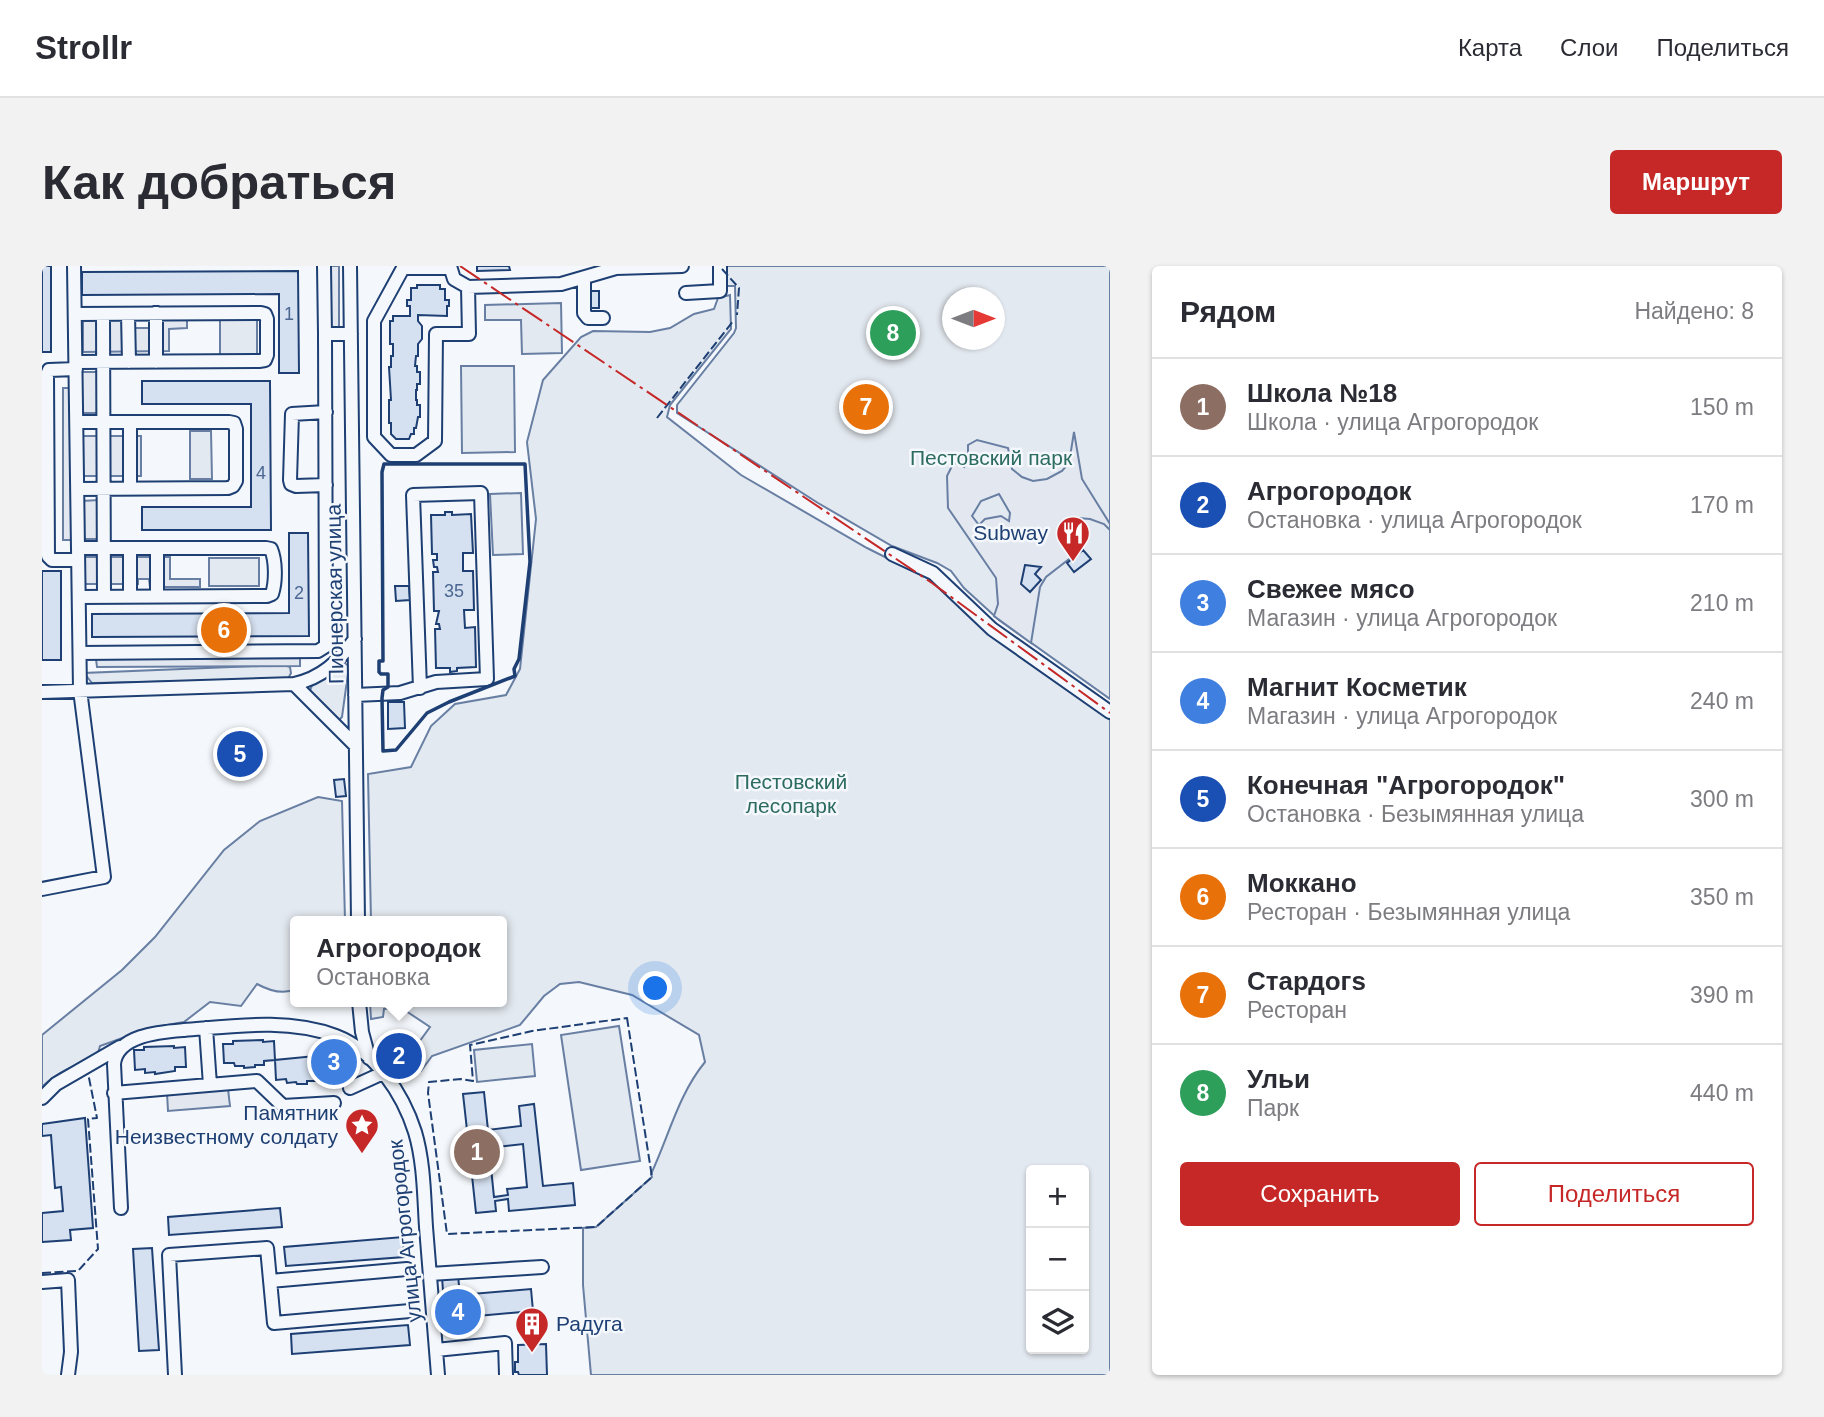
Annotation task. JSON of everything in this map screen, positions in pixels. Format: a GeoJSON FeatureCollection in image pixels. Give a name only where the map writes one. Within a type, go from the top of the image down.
{"type":"FeatureCollection","features":[{"type":"Feature","properties":{"kind":"street"},"geometry":{"type":"LineString","coordinates":[[42,889],[104,877],[80,690],[74,266]]}},
{"type":"Feature","properties":{"kind":"street"},"geometry":{"type":"LineString","coordinates":[[80,653],[323,650],[327,641],[324,266]]}},
{"type":"Feature","properties":{"kind":"street","name":"Пионерская улица"},"geometry":{"type":"LineString","coordinates":[[350,266],[358,916]]}},
{"type":"Feature","properties":{"kind":"street"},"geometry":{"type":"LineString","coordinates":[[468,287],[469,334],[436,334],[435,441],[416,455],[391,455],[374,437],[375,316],[403,268],[450,267],[454,279],[468,287],[561,284],[616,268],[682,266]]}},
{"type":"Feature","properties":{"kind":"street"},"geometry":{"type":"LineString","coordinates":[[686,293],[720,291],[720,266]]}},
{"type":"Feature","properties":{"kind":"street"},"geometry":{"type":"LineString","coordinates":[[584,278],[584,313],[588,318],[603,318]]}},
{"type":"Feature","properties":{"kind":"street"},"geometry":{"type":"LineString","coordinates":[[156,313],[156,362]]}},
{"type":"Feature","properties":{"kind":"street"},"geometry":{"type":"LineString","coordinates":[[75,314],[261,313],[265,314],[267,319],[267,355],[265,360],[103,362],[52,369],[47,375],[47,556],[52,560],[104,548],[266,548],[271,550],[274,556],[274,589],[272,594],[267,596],[79,597]]}},
{"type":"Feature","properties":{"kind":"street"},"geometry":{"type":"LineString","coordinates":[[103,314],[104,597]]}},
{"type":"Feature","properties":{"kind":"street"},"geometry":{"type":"LineString","coordinates":[[128,314],[129,362]]}},
{"type":"Feature","properties":{"kind":"street"},"geometry":{"type":"LineString","coordinates":[[325,334],[351,334]]}},
{"type":"Feature","properties":{"kind":"street"},"geometry":{"type":"LineString","coordinates":[[326,412],[292,414],[290,468],[291,484],[326,485]]}},
{"type":"Feature","properties":{"kind":"street"},"geometry":{"type":"LineString","coordinates":[[76,422],[234,423],[236,455],[236,481],[228,488],[77,489]]}},
{"type":"Feature","properties":{"kind":"street"},"geometry":{"type":"LineString","coordinates":[[130,422],[130,488]]}},
{"type":"Feature","properties":{"kind":"street"},"geometry":{"type":"LineString","coordinates":[[355,695],[400,693],[420,688],[436,682],[487,679],[481,493],[412,495],[420,688]]}},
{"type":"Feature","properties":{"kind":"street"},"geometry":{"type":"LineString","coordinates":[[130,548],[130,597]]}},
{"type":"Feature","properties":{"kind":"street"},"geometry":{"type":"LineString","coordinates":[[157,548],[157,596]]}},
{"type":"Feature","properties":{"kind":"street"},"geometry":{"type":"LineString","coordinates":[[892,554],[933,573],[992,629],[1110,712]]}},
{"type":"Feature","properties":{"kind":"street"},"geometry":{"type":"LineString","coordinates":[[42,692],[293,684],[314,678],[327,670],[355,639]]}},
{"type":"Feature","properties":{"kind":"street"},"geometry":{"type":"LineString","coordinates":[[293,684],[356,746]]}},
{"type":"Feature","properties":{"kind":"street"},"geometry":{"type":"LineString","coordinates":[[360,1007],[362,1032],[369,1058]]}},
{"type":"Feature","properties":{"kind":"street","name":"улица Агрогородок"},"geometry":{"type":"LineString","coordinates":[[42,1098],[63,1080],[130,1041],[158,1034],[258,1025],[300,1027],[339,1037],[369,1058],[383,1073],[404,1106],[416,1135],[423,1180],[438,1375]]}},
{"type":"Feature","properties":{"kind":"street"},"geometry":{"type":"LineString","coordinates":[[206,1028],[211,1085]]}},
{"type":"Feature","properties":{"kind":"street"},"geometry":{"type":"LineString","coordinates":[[120,1047],[115,1054],[114,1093],[121,1208]]}},
{"type":"Feature","properties":{"kind":"street"},"geometry":{"type":"LineString","coordinates":[[350,1088],[383,1073]]}},
{"type":"Feature","properties":{"kind":"street"},"geometry":{"type":"LineString","coordinates":[[114,1093],[257,1081],[282,1106],[334,1103]]}},
{"type":"Feature","properties":{"kind":"street"},"geometry":{"type":"LineString","coordinates":[[175,1375],[169,1255],[267,1248],[274,1323],[410,1311]]}},
{"type":"Feature","properties":{"kind":"street"},"geometry":{"type":"LineString","coordinates":[[430,1274],[542,1266]]}},
{"type":"Feature","properties":{"kind":"street"},"geometry":{"type":"LineString","coordinates":[[270,1281],[407,1269]]}},
{"type":"Feature","properties":{"kind":"street"},"geometry":{"type":"LineString","coordinates":[[42,1282],[68,1280],[71,1352],[68,1375]]}},
{"type":"Feature","properties":{"kind":"street"},"geometry":{"type":"LineString","coordinates":[[436,1350],[505,1343],[506,1375]]}},
{"type":"Feature","properties":{"kind":"green space","name":"Пестовский парк"},"geometry":{"type":"Polygon","coordinates":[[[721,266],[1110,266],[1110,699],[999,620],[964,588],[951,571],[892,546],[818,503],[677,413],[677,405],[734,333],[735,286],[721,286],[721,266]]]}},
{"type":"Feature","properties":{"kind":"green space","name":"Пестовский лесопарк"},"geometry":{"type":"Polygon","coordinates":[[[730,295],[731,329],[670,405],[667,417],[741,475],[867,548],[931,580],[1110,720],[1110,1375],[591,1375],[583,1285],[583,1228],[596,1227],[652,1177],[681,1102],[705,1062],[699,1035],[632,995],[579,982],[560,984],[544,996],[520,1025],[432,1056],[421,1071],[412,1069],[417,1045],[430,1027],[400,1007],[507,1007],[507,916],[371,916],[368,774],[411,767],[431,726],[455,704],[506,695],[520,669],[536,519],[527,442],[543,380],[581,337],[593,331],[650,332],[670,328],[694,314],[714,309],[718,298],[730,295]]]}},
{"type":"Feature","properties":{"kind":"green space"},"geometry":{"type":"Polygon","coordinates":[[[561,303],[562,353],[522,354],[521,320],[485,320],[485,305],[561,303]]]}},
{"type":"Feature","properties":{"kind":"green space"},"geometry":{"type":"Polygon","coordinates":[[[220,320],[257,320],[257,355],[220,355],[220,320]]]}},
{"type":"Feature","properties":{"kind":"green space"},"geometry":{"type":"Polygon","coordinates":[[[461,366],[514,366],[515,452],[462,453],[461,366]]]}},
{"type":"Feature","properties":{"kind":"green space"},"geometry":{"type":"Polygon","coordinates":[[[190,431],[211,431],[212,479],[190,479],[190,431]]]}},
{"type":"Feature","properties":{"kind":"green space"},"geometry":{"type":"Polygon","coordinates":[[[521,493],[523,554],[493,555],[490,494],[521,493]]]}},
{"type":"Feature","properties":{"kind":"green space"},"geometry":{"type":"Polygon","coordinates":[[[209,558],[259,558],[259,586],[209,586],[209,558]]]}},
{"type":"Feature","properties":{"kind":"green space"},"geometry":{"type":"Polygon","coordinates":[[[344,663],[349,666],[342,717],[338,721],[310,691],[312,685],[330,676],[344,663]]]}},
{"type":"Feature","properties":{"kind":"green space"},"geometry":{"type":"Polygon","coordinates":[[[284,665],[290,667],[288,679],[92,683],[84,673],[284,665]]]}},
{"type":"Feature","properties":{"kind":"green space"},"geometry":{"type":"Polygon","coordinates":[[[318,797],[342,801],[345,916],[290,916],[290,991],[276,991],[257,984],[241,1006],[210,1002],[184,1022],[150,1028],[100,1046],[96,1060],[67,1069],[42,1087],[42,1035],[122,970],[155,937],[224,850],[260,821],[318,797]]]}},
{"type":"Feature","properties":{"kind":"green space","name":"Пестовский лесопарк"},"geometry":{"type":"Polygon","coordinates":[[[370,1007],[400,1007],[384,1009],[383,1017],[371,1019],[370,1007]]]}},
{"type":"Feature","properties":{"kind":"green space"},"geometry":{"type":"Polygon","coordinates":[[[619,1026],[640,1161],[581,1170],[561,1035],[619,1026]]]}},
{"type":"Feature","properties":{"kind":"green space"},"geometry":{"type":"Polygon","coordinates":[[[532,1044],[535,1076],[477,1082],[474,1050],[532,1044]]]}},
{"type":"Feature","properties":{"kind":"shaded area"},"geometry":{"type":"Polygon","coordinates":[[[330,266],[339,266],[339,328],[331,328],[330,266]]]}},
{"type":"Feature","properties":{"kind":"shaded area"},"geometry":{"type":"Polygon","coordinates":[[[83,320],[134,320],[134,328],[159,328],[160,320],[187,320],[187,328],[169,329],[169,351],[83,352],[83,320]]]}},
{"type":"Feature","properties":{"kind":"shaded area"},"geometry":{"type":"Polygon","coordinates":[[[82,372],[100,372],[100,413],[82,413],[82,372]]]}},
{"type":"Feature","properties":{"kind":"shaded area"},"geometry":{"type":"Polygon","coordinates":[[[63,388],[71,388],[71,540],[63,540],[63,388]]]}},
{"type":"Feature","properties":{"kind":"shaded area"},"geometry":{"type":"Polygon","coordinates":[[[1074,432],[1082,479],[1110,524],[1110,530],[1104,524],[1090,519],[1078,518],[1073,522],[1073,556],[1046,577],[1040,587],[1031,643],[994,616],[998,604],[996,578],[948,508],[947,476],[953,464],[958,463],[964,467],[968,445],[977,440],[1008,448],[1012,469],[1033,481],[1047,479],[1062,471],[1069,463],[1074,432]],[[999,494],[981,501],[972,516],[979,525],[985,519],[1001,516],[1009,521],[1010,513],[999,494]]]}},
{"type":"Feature","properties":{"kind":"shaded area"},"geometry":{"type":"Polygon","coordinates":[[[83,436],[141,436],[141,476],[83,476],[83,436]]]}},
{"type":"Feature","properties":{"kind":"shaded area"},"geometry":{"type":"Polygon","coordinates":[[[99,500],[99,539],[82,539],[82,501],[99,500]]]}},
{"type":"Feature","properties":{"kind":"shaded area"},"geometry":{"type":"Polygon","coordinates":[[[82,557],[170,557],[170,579],[200,579],[200,587],[150,587],[149,579],[138,579],[138,584],[82,584],[82,557]]]}},
{"type":"Feature","properties":{"kind":"shaded area"},"geometry":{"type":"Polygon","coordinates":[[[300,658],[300,666],[97,667],[96,659],[300,658]]]}},
{"type":"Feature","properties":{"kind":"shaded area"},"geometry":{"type":"Polygon","coordinates":[[[228,1089],[230,1106],[168,1111],[167,1093],[228,1089]]]}},
{"type":"Feature","properties":{"kind":"building"},"geometry":{"type":"Polygon","coordinates":[[[42,266],[51,266],[51,352],[42,352],[42,266]]]}},
{"type":"Feature","properties":{"kind":"building"},"geometry":{"type":"Polygon","coordinates":[[[477,266],[509,266],[510,270],[477,271],[477,266]]]}},
{"type":"Feature","properties":{"kind":"building"},"geometry":{"type":"Polygon","coordinates":[[[298,271],[299,373],[279,373],[279,294],[82,295],[82,272],[298,271]]]}},
{"type":"Feature","properties":{"kind":"building"},"geometry":{"type":"Polygon","coordinates":[[[417,285],[440,285],[440,289],[445,289],[445,300],[449,300],[449,306],[447,316],[418,315],[422,326],[422,339],[418,344],[415,366],[417,372],[420,372],[416,400],[417,405],[420,405],[420,417],[414,434],[411,434],[409,439],[396,439],[391,434],[389,423],[389,367],[393,356],[390,321],[393,321],[393,316],[410,316],[407,300],[411,300],[411,288],[417,288],[417,285]]]}},
{"type":"Feature","properties":{"kind":"building"},"geometry":{"type":"Polygon","coordinates":[[[587,291],[599,291],[599,308],[587,308],[587,291]]]}},
{"type":"Feature","properties":{"kind":"building"},"geometry":{"type":"Polygon","coordinates":[[[142,381],[270,381],[271,530],[142,530],[142,507],[251,507],[251,404],[142,404],[142,381]]]}},
{"type":"Feature","properties":{"kind":"building"},"geometry":{"type":"Polygon","coordinates":[[[445,512],[452,512],[452,515],[471,514],[473,553],[463,553],[463,571],[473,571],[474,610],[464,610],[465,628],[475,627],[476,667],[457,668],[457,671],[450,672],[450,668],[436,668],[435,629],[440,629],[439,624],[436,624],[439,611],[434,611],[433,572],[438,572],[433,560],[437,560],[437,554],[432,554],[431,515],[445,515],[445,512]]]}},
{"type":"Feature","properties":{"kind":"building"},"geometry":{"type":"Polygon","coordinates":[[[289,533],[308,533],[309,636],[92,637],[92,614],[289,613],[289,533]]]}},
{"type":"Feature","properties":{"kind":"building"},"geometry":{"type":"Polygon","coordinates":[[[1083,550],[1091,559],[1074,572],[1067,563],[1083,550]]]}},
{"type":"Feature","properties":{"kind":"building"},"geometry":{"type":"Polygon","coordinates":[[[1025,565],[1041,567],[1035,574],[1041,580],[1030,592],[1021,584],[1025,565]]]}},
{"type":"Feature","properties":{"kind":"building"},"geometry":{"type":"Polygon","coordinates":[[[42,571],[61,571],[61,660],[42,660],[42,571]]]}},
{"type":"Feature","properties":{"kind":"building"},"geometry":{"type":"Polygon","coordinates":[[[395,586],[409,586],[410,600],[396,601],[395,586]]]}},
{"type":"Feature","properties":{"kind":"building"},"geometry":{"type":"Polygon","coordinates":[[[388,702],[404,702],[405,728],[388,729],[388,702]]]}},
{"type":"Feature","properties":{"kind":"building"},"geometry":{"type":"Polygon","coordinates":[[[344,779],[346,796],[336,797],[334,780],[344,779]]]}},
{"type":"Feature","properties":{"kind":"building"},"geometry":{"type":"Polygon","coordinates":[[[274,1041],[275,1060],[244,1068],[235,1066],[234,1063],[224,1063],[223,1044],[274,1041]]]}},
{"type":"Feature","properties":{"kind":"building"},"geometry":{"type":"Polygon","coordinates":[[[185,1047],[186,1067],[175,1067],[175,1071],[155,1074],[145,1073],[145,1069],[135,1070],[134,1050],[185,1047]]]}},
{"type":"Feature","properties":{"kind":"building"},"geometry":{"type":"Polygon","coordinates":[[[315,1056],[326,1058],[327,1077],[316,1077],[317,1081],[307,1081],[307,1084],[287,1083],[286,1079],[276,1080],[275,1060],[315,1056]]]}},
{"type":"Feature","properties":{"kind":"building"},"geometry":{"type":"Polygon","coordinates":[[[329,1057],[337,1057],[338,1075],[330,1075],[329,1057]]]}},
{"type":"Feature","properties":{"kind":"building"},"geometry":{"type":"Polygon","coordinates":[[[484,1092],[488,1130],[521,1126],[519,1106],[534,1104],[543,1186],[573,1183],[575,1205],[509,1211],[508,1199],[495,1201],[496,1211],[476,1213],[470,1157],[465,1157],[462,1131],[467,1130],[463,1094],[484,1092]],[[523,1144],[489,1148],[494,1197],[508,1195],[507,1189],[527,1187],[523,1144]]]}},
{"type":"Feature","properties":{"kind":"building"},"geometry":{"type":"Polygon","coordinates":[[[85,1118],[93,1228],[70,1230],[71,1240],[42,1242],[42,1213],[63,1211],[61,1187],[55,1188],[51,1135],[42,1136],[42,1124],[85,1118]]]}},
{"type":"Feature","properties":{"kind":"building"},"geometry":{"type":"Polygon","coordinates":[[[280,1208],[282,1227],[169,1235],[168,1217],[280,1208]]]}},
{"type":"Feature","properties":{"kind":"building"},"geometry":{"type":"Polygon","coordinates":[[[403,1237],[404,1257],[286,1266],[284,1247],[403,1237]]]}},
{"type":"Feature","properties":{"kind":"building"},"geometry":{"type":"Polygon","coordinates":[[[152,1248],[159,1350],[139,1351],[133,1249],[152,1248]]]}},
{"type":"Feature","properties":{"kind":"building"},"geometry":{"type":"Polygon","coordinates":[[[458,1276],[460,1295],[531,1289],[533,1311],[445,1319],[442,1277],[458,1276]]]}},
{"type":"Feature","properties":{"kind":"building"},"geometry":{"type":"Polygon","coordinates":[[[408,1325],[410,1345],[292,1354],[291,1334],[408,1325]]]}},
{"type":"Feature","properties":{"kind":"building","name":"Радуга"},"geometry":{"type":"Polygon","coordinates":[[[546,1344],[547,1375],[519,1375],[515,1372],[518,1345],[546,1344]]]}},
{"type":"Feature","properties":{"kind":"fence"},"geometry":{"type":"LineString","coordinates":[[722,269],[739,288],[737,315]]}},
{"type":"Feature","properties":{"kind":"fence"},"geometry":{"type":"LineString","coordinates":[[657,418],[734,320]]}},
{"type":"Feature","properties":{"kind":"fence"},"geometry":{"type":"LineString","coordinates":[[627,1018],[652,1177],[596,1227],[447,1234],[428,1093],[429,1082],[461,1079],[473,1081],[470,1045],[532,1031],[627,1018]]}},
{"type":"Feature","properties":{"kind":"fence"},"geometry":{"type":"LineString","coordinates":[[42,1273],[78,1271],[98,1249],[88,1119],[97,1118],[88,1073]]}},
{"type":"Feature","properties":{"kind":"wall"},"geometry":{"type":"LineString","coordinates":[[384,464],[525,464],[530,562],[515,676],[427,713],[396,750],[383,751],[382,698],[383,690],[388,687],[388,674],[379,672],[379,661],[383,661],[384,464]]}},
{"type":"Feature","properties":{"kind":"power"},"geometry":{"type":"LineString","coordinates":[[460,266],[932,583],[1110,713]]}},
{"type":"Feature","properties":{"kind":"place","name":"Ульи"},"geometry":{"type":"Point","coordinates":[893,333]}},
{"type":"Feature","properties":{"kind":"place","name":"Стардогs"},"geometry":{"type":"Point","coordinates":[866,407]}},
{"type":"Feature","properties":{"kind":"place","name":"Subway"},"geometry":{"type":"Point","coordinates":[1073,563]}},
{"type":"Feature","properties":{"kind":"place","name":"Моккано"},"geometry":{"type":"Point","coordinates":[224,630]}},
{"type":"Feature","properties":{"kind":"place","name":"Конечная \"Агрогородок\""},"geometry":{"type":"Point","coordinates":[240,754]}},
{"type":"Feature","properties":{"kind":"place","name":"Агрогородок"},"geometry":{"type":"Point","coordinates":[399,1056]}},
{"type":"Feature","properties":{"kind":"place","name":"Свежее мясо"},"geometry":{"type":"Point","coordinates":[334,1062]}},
{"type":"Feature","properties":{"kind":"place","name":"Школа №18"},"geometry":{"type":"Point","coordinates":[477,1152]}},
{"type":"Feature","properties":{"kind":"place","name":"Памятник Неизвестному солдату"},"geometry":{"type":"Point","coordinates":[362,1155]}},
{"type":"Feature","properties":{"kind":"place","name":"Магнит Косметик"},"geometry":{"type":"Point","coordinates":[458,1312]}},
{"type":"Feature","properties":{"kind":"place","name":"Радуга"},"geometry":{"type":"Point","coordinates":[532,1354]}}]}
